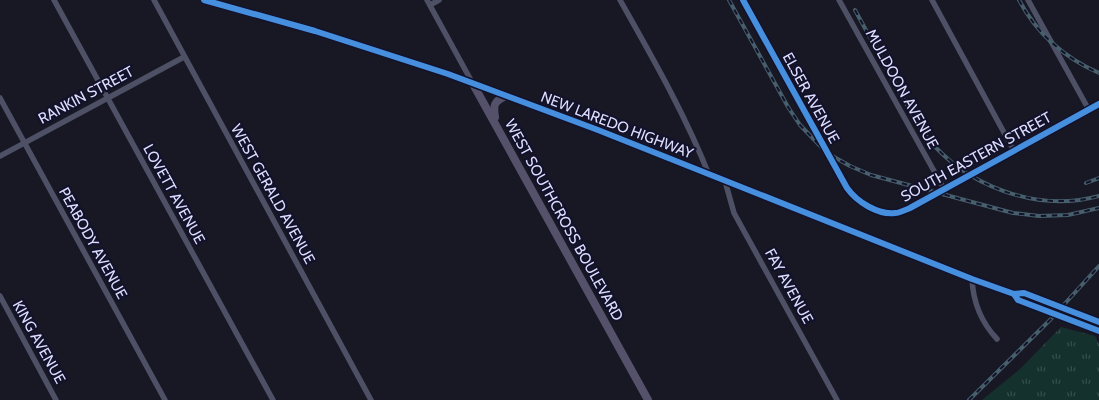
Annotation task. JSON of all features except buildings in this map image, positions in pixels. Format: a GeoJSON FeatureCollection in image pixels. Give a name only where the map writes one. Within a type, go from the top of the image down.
{"type":"FeatureCollection","features":[{"type":"Feature","properties":{"kind":"main road","name":"NEW LAREDO HIGHWAY"},"geometry":{"type":"LineString","coordinates":[[204,0],[315,31],[398,57],[474,84],[598,130],[972,279],[1014,294],[1024,293],[1099,322]]}},
{"type":"Feature","properties":{"kind":"main road","name":"WEST SOUTHCROSS BOULEVARD"},"geometry":{"type":"LineString","coordinates":[[474,84],[648,400]]}},
{"type":"Feature","properties":{"kind":"main road"},"geometry":{"type":"LineString","coordinates":[[496,124],[494,104],[506,96]]}},
{"type":"Feature","properties":{"kind":"main road","name":"NEW LAREDO HIGHWAY"},"geometry":{"type":"LineString","coordinates":[[1014,294],[1018,300],[1099,331]]}},
{"type":"Feature","properties":{"kind":"street","name":"LOVETT AVENUE"},"geometry":{"type":"LineString","coordinates":[[54,0],[273,400]]}},
{"type":"Feature","properties":{"kind":"street","name":"WEST GERALD AVENUE"},"geometry":{"type":"LineString","coordinates":[[154,0],[371,400]]}},
{"type":"Feature","properties":{"kind":"street"},"geometry":{"type":"LineString","coordinates":[[429,3],[439,0]]}},
{"type":"Feature","properties":{"kind":"street"},"geometry":{"type":"LineString","coordinates":[[620,0],[673,95],[709,174]]}},
{"type":"Feature","properties":{"kind":"street","name":"ELSER AVENUE"},"geometry":{"type":"LineString","coordinates":[[743,0],[847,188],[863,203]]}},
{"type":"Feature","properties":{"kind":"street","name":"MULDOON AVENUE"},"geometry":{"type":"LineString","coordinates":[[839,0],[944,190]]}},
{"type":"Feature","properties":{"kind":"street"},"geometry":{"type":"LineString","coordinates":[[932,0],[1014,151]]}},
{"type":"Feature","properties":{"kind":"street"},"geometry":{"type":"LineString","coordinates":[[1028,0],[1089,110]]}},
{"type":"Feature","properties":{"kind":"street","name":"WEST SOUTHCROSS BOULEVARD"},"geometry":{"type":"LineString","coordinates":[[429,3],[474,84]]}},
{"type":"Feature","properties":{"kind":"street","name":"RANKIN STREET"},"geometry":{"type":"LineString","coordinates":[[0,156],[184,57]]}},
{"type":"Feature","properties":{"kind":"street","name":"PEABODY AVENUE"},"geometry":{"type":"LineString","coordinates":[[0,98],[165,400]]}},
{"type":"Feature","properties":{"kind":"street","name":"SOUTH EASTERN STREET"},"geometry":{"type":"LineString","coordinates":[[863,203],[873,209],[894,214],[910,208],[1099,104]]}},
{"type":"Feature","properties":{"kind":"street","name":"FAY AVENUE"},"geometry":{"type":"LineString","coordinates":[[725,181],[734,213],[837,400]]}},
{"type":"Feature","properties":{"kind":"street"},"geometry":{"type":"LineString","coordinates":[[972,279],[973,296],[979,311],[987,327],[997,339]]}},
{"type":"Feature","properties":{"kind":"street","name":"KING AVENUE"},"geometry":{"type":"LineString","coordinates":[[0,296],[56,400]]}},
{"type":"Feature","properties":{"kind":"green space"},"geometry":{"type":"Polygon","coordinates":[[[1061,327],[1095,336],[1099,344],[1099,400],[982,400],[1020,369],[1061,327]]]}},
{"type":"Feature","properties":{"kind":"railway"},"geometry":{"type":"LineString","coordinates":[[729,0],[788,107],[800,125],[827,153],[850,166],[871,175],[1013,213],[1039,216],[1068,215],[1099,208]]}},
{"type":"Feature","properties":{"kind":"railway"},"geometry":{"type":"LineString","coordinates":[[1019,0],[1034,24],[1053,44],[1075,60],[1099,73]]}},
{"type":"Feature","properties":{"kind":"railway"},"geometry":{"type":"LineString","coordinates":[[855,10],[922,130],[942,154],[961,169],[1004,191],[1027,198],[1051,201],[1099,196]]}},
{"type":"Feature","properties":{"kind":"railway"},"geometry":{"type":"LineString","coordinates":[[1086,183],[1099,178]]}},
{"type":"Feature","properties":{"kind":"railway"},"geometry":{"type":"LineString","coordinates":[[969,400],[1050,320],[1099,266]]}},
{"type":"Feature","properties":{"kind":"cycle path"},"geometry":{"type":"LineString","coordinates":[[204,0],[315,31],[448,74],[598,130],[972,279],[1014,294],[1024,293],[1099,322]]}},
{"type":"Feature","properties":{"kind":"cycle path"},"geometry":{"type":"LineString","coordinates":[[743,0],[847,188],[862,203],[875,210],[897,213],[910,208],[1099,104]]}},
{"type":"Feature","properties":{"kind":"cycle path"},"geometry":{"type":"LineString","coordinates":[[1014,294],[1018,300],[1099,331]]}}]}
